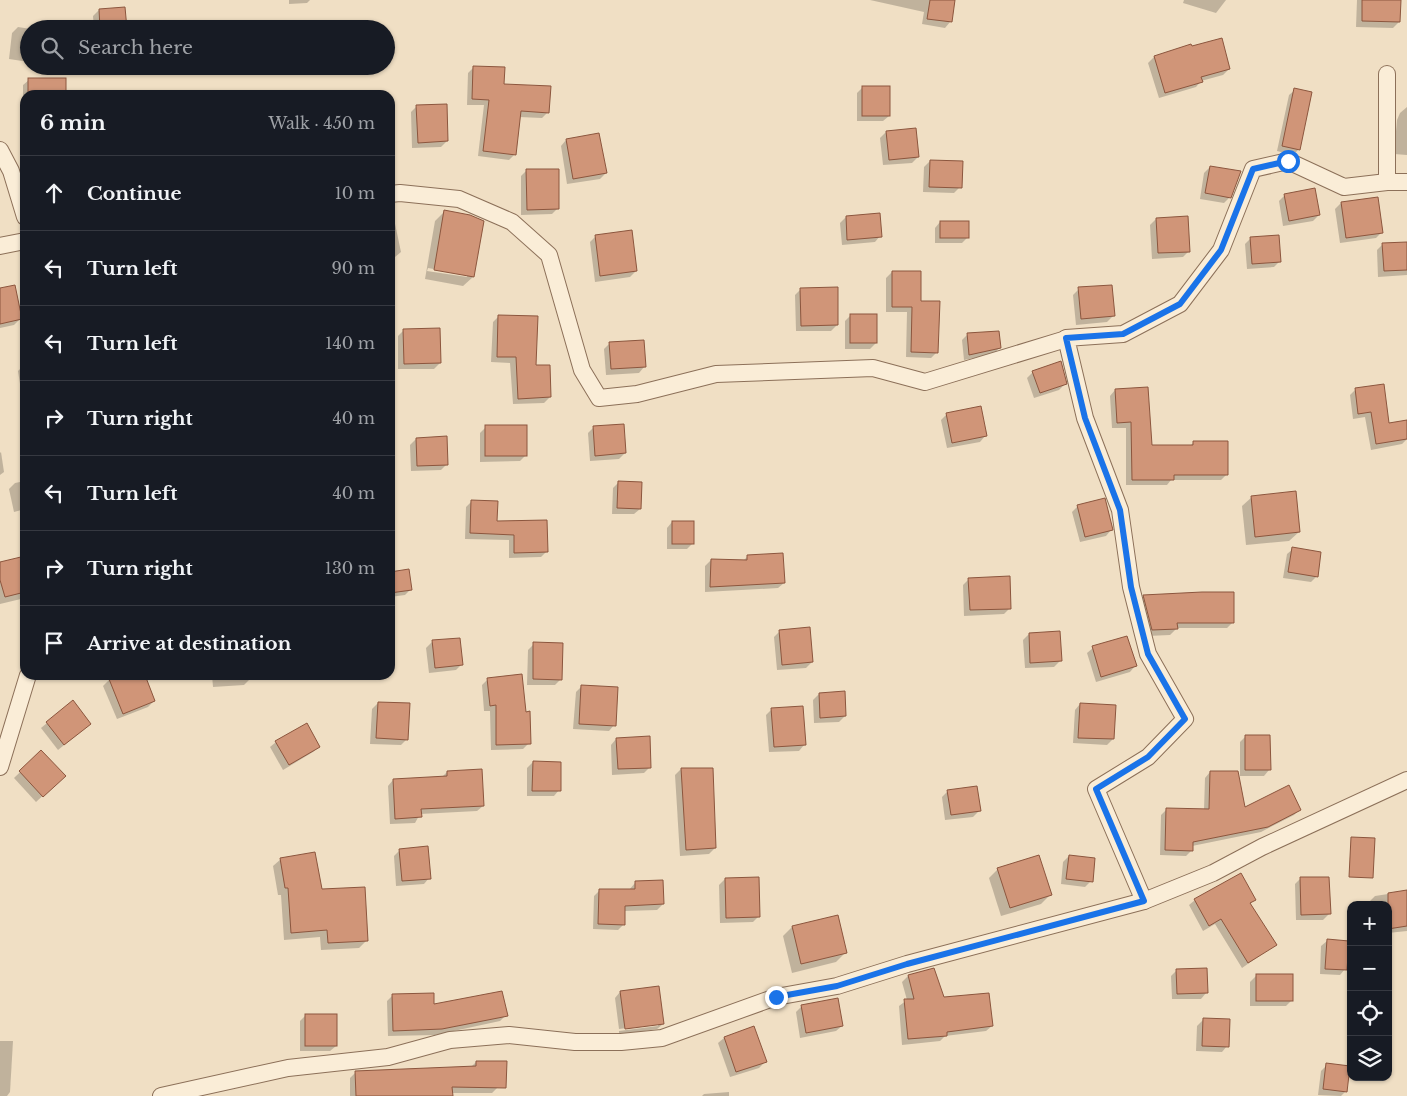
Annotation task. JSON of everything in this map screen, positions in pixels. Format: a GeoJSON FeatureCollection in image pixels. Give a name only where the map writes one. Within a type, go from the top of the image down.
{"type":"FeatureCollection","features":[{"type":"Feature","properties":{"kind":"street"},"geometry":{"type":"LineString","coordinates":[[1387,74],[1387,182]]}},
{"type":"Feature","properties":{"kind":"street"},"geometry":{"type":"LineString","coordinates":[[0,150],[11,171],[20,201]]}},
{"type":"Feature","properties":{"kind":"street"},"geometry":{"type":"LineString","coordinates":[[395,194],[459,200],[512,222],[549,255],[582,370],[599,398],[637,394],[716,374],[873,368],[925,382],[1066,339],[1123,334],[1180,304],[1221,250],[1253,169],[1288,161],[1344,187],[1387,182],[1407,182]]}},
{"type":"Feature","properties":{"kind":"street"},"geometry":{"type":"LineString","coordinates":[[0,246],[20,242]]}},
{"type":"Feature","properties":{"kind":"street"},"geometry":{"type":"LineString","coordinates":[[1066,339],[1085,418],[1120,510],[1131,587],[1148,654],[1185,719],[1148,757],[1096,789],[1144,901]]}},
{"type":"Feature","properties":{"kind":"street"},"geometry":{"type":"LineString","coordinates":[[0,767],[26,680]]}},
{"type":"Feature","properties":{"kind":"street"},"geometry":{"type":"LineString","coordinates":[[161,1096],[288,1068],[388,1057],[450,1040],[509,1035],[575,1042],[622,1042],[662,1038],[776,997],[837,986],[907,964],[1144,901],[1212,873],[1262,847],[1407,780]]}},
{"type":"Feature","properties":{"kind":"building"},"geometry":{"type":"Polygon","coordinates":[[[930,0],[955,0],[952,22],[927,19],[930,0]]]}},
{"type":"Feature","properties":{"kind":"building"},"geometry":{"type":"Polygon","coordinates":[[[1362,0],[1401,0],[1400,22],[1362,21],[1362,0]]]}},
{"type":"Feature","properties":{"kind":"building"},"geometry":{"type":"Polygon","coordinates":[[[125,7],[126,20],[100,20],[99,9],[125,7]]]}},
{"type":"Feature","properties":{"kind":"building"},"geometry":{"type":"Polygon","coordinates":[[[1222,38],[1230,69],[1201,77],[1203,82],[1165,93],[1154,56],[1191,44],[1192,46],[1222,38]]]}},
{"type":"Feature","properties":{"kind":"building"},"geometry":{"type":"Polygon","coordinates":[[[473,66],[505,67],[504,84],[551,86],[549,113],[521,111],[516,155],[483,151],[489,100],[472,99],[473,66]]]}},
{"type":"Feature","properties":{"kind":"building"},"geometry":{"type":"Polygon","coordinates":[[[28,78],[66,78],[66,90],[28,90],[28,78]]]}},
{"type":"Feature","properties":{"kind":"building"},"geometry":{"type":"Polygon","coordinates":[[[862,86],[890,86],[890,116],[862,116],[862,86]]]}},
{"type":"Feature","properties":{"kind":"building"},"geometry":{"type":"Polygon","coordinates":[[[1294,88],[1312,92],[1300,150],[1282,146],[1294,88]]]}},
{"type":"Feature","properties":{"kind":"building"},"geometry":{"type":"Polygon","coordinates":[[[447,104],[448,141],[418,143],[416,105],[447,104]]]}},
{"type":"Feature","properties":{"kind":"building"},"geometry":{"type":"Polygon","coordinates":[[[916,128],[919,157],[889,160],[886,131],[916,128]]]}},
{"type":"Feature","properties":{"kind":"building"},"geometry":{"type":"Polygon","coordinates":[[[599,133],[607,173],[573,179],[566,139],[599,133]]]}},
{"type":"Feature","properties":{"kind":"building"},"geometry":{"type":"Polygon","coordinates":[[[930,160],[963,161],[962,188],[929,187],[930,160]]]}},
{"type":"Feature","properties":{"kind":"building"},"geometry":{"type":"Polygon","coordinates":[[[1210,166],[1241,171],[1231,198],[1205,193],[1210,166]]]}},
{"type":"Feature","properties":{"kind":"building"},"geometry":{"type":"Polygon","coordinates":[[[526,169],[559,169],[559,209],[527,210],[526,169]]]}},
{"type":"Feature","properties":{"kind":"building"},"geometry":{"type":"Polygon","coordinates":[[[1315,188],[1320,215],[1289,221],[1284,194],[1315,188]]]}},
{"type":"Feature","properties":{"kind":"building"},"geometry":{"type":"Polygon","coordinates":[[[1378,197],[1383,233],[1346,238],[1341,202],[1378,197]]]}},
{"type":"Feature","properties":{"kind":"building"},"geometry":{"type":"Polygon","coordinates":[[[444,210],[470,215],[484,221],[474,277],[434,270],[444,210]]]}},
{"type":"Feature","properties":{"kind":"building"},"geometry":{"type":"Polygon","coordinates":[[[880,213],[882,237],[847,240],[846,216],[880,213]]]}},
{"type":"Feature","properties":{"kind":"building"},"geometry":{"type":"Polygon","coordinates":[[[1188,216],[1190,252],[1158,253],[1156,218],[1188,216]]]}},
{"type":"Feature","properties":{"kind":"building"},"geometry":{"type":"Polygon","coordinates":[[[940,221],[969,221],[969,238],[940,238],[940,221]]]}},
{"type":"Feature","properties":{"kind":"building"},"geometry":{"type":"Polygon","coordinates":[[[632,230],[637,271],[600,276],[595,235],[632,230]]]}},
{"type":"Feature","properties":{"kind":"building"},"geometry":{"type":"Polygon","coordinates":[[[1279,235],[1281,262],[1252,264],[1250,237],[1279,235]]]}},
{"type":"Feature","properties":{"kind":"building"},"geometry":{"type":"Polygon","coordinates":[[[1407,242],[1407,270],[1384,271],[1382,243],[1407,242]]]}},
{"type":"Feature","properties":{"kind":"building"},"geometry":{"type":"Polygon","coordinates":[[[892,271],[921,271],[921,301],[940,301],[938,353],[911,352],[912,307],[892,307],[892,271]]]}},
{"type":"Feature","properties":{"kind":"building"},"geometry":{"type":"Polygon","coordinates":[[[15,285],[20,319],[0,324],[0,288],[15,285]]]}},
{"type":"Feature","properties":{"kind":"building"},"geometry":{"type":"Polygon","coordinates":[[[1112,285],[1115,316],[1081,319],[1078,287],[1112,285]]]}},
{"type":"Feature","properties":{"kind":"building"},"geometry":{"type":"Polygon","coordinates":[[[838,287],[838,325],[801,326],[800,288],[838,287]]]}},
{"type":"Feature","properties":{"kind":"building"},"geometry":{"type":"Polygon","coordinates":[[[850,314],[877,314],[877,343],[850,343],[850,314]]]}},
{"type":"Feature","properties":{"kind":"building"},"geometry":{"type":"Polygon","coordinates":[[[498,315],[538,316],[536,365],[550,365],[551,397],[518,399],[516,357],[497,357],[498,315]]]}},
{"type":"Feature","properties":{"kind":"building"},"geometry":{"type":"Polygon","coordinates":[[[440,328],[441,363],[404,364],[403,329],[440,328]]]}},
{"type":"Feature","properties":{"kind":"building"},"geometry":{"type":"Polygon","coordinates":[[[999,331],[1001,348],[969,355],[967,333],[999,331]]]}},
{"type":"Feature","properties":{"kind":"building"},"geometry":{"type":"Polygon","coordinates":[[[644,340],[646,367],[611,369],[609,342],[644,340]]]}},
{"type":"Feature","properties":{"kind":"building"},"geometry":{"type":"Polygon","coordinates":[[[1061,361],[1067,384],[1040,393],[1032,371],[1061,361]]]}},
{"type":"Feature","properties":{"kind":"building"},"geometry":{"type":"Polygon","coordinates":[[[1384,384],[1389,423],[1407,420],[1407,439],[1376,444],[1371,412],[1358,414],[1355,388],[1384,384]]]}},
{"type":"Feature","properties":{"kind":"building"},"geometry":{"type":"Polygon","coordinates":[[[1148,387],[1152,445],[1193,445],[1193,441],[1228,441],[1228,475],[1174,475],[1174,480],[1132,480],[1131,422],[1117,423],[1115,389],[1148,387]]]}},
{"type":"Feature","properties":{"kind":"building"},"geometry":{"type":"Polygon","coordinates":[[[981,406],[987,436],[952,443],[946,413],[981,406]]]}},
{"type":"Feature","properties":{"kind":"building"},"geometry":{"type":"Polygon","coordinates":[[[624,424],[626,453],[595,456],[593,426],[624,424]]]}},
{"type":"Feature","properties":{"kind":"building"},"geometry":{"type":"Polygon","coordinates":[[[485,425],[527,425],[527,456],[485,456],[485,425]]]}},
{"type":"Feature","properties":{"kind":"building"},"geometry":{"type":"Polygon","coordinates":[[[447,436],[448,465],[417,466],[416,438],[447,436]]]}},
{"type":"Feature","properties":{"kind":"building"},"geometry":{"type":"Polygon","coordinates":[[[618,481],[642,482],[641,509],[617,508],[618,481]]]}},
{"type":"Feature","properties":{"kind":"building"},"geometry":{"type":"Polygon","coordinates":[[[1296,491],[1300,532],[1255,537],[1251,496],[1296,491]]]}},
{"type":"Feature","properties":{"kind":"building"},"geometry":{"type":"Polygon","coordinates":[[[1105,498],[1113,530],[1085,537],[1077,505],[1105,498]]]}},
{"type":"Feature","properties":{"kind":"building"},"geometry":{"type":"Polygon","coordinates":[[[471,500],[498,501],[497,521],[547,520],[548,552],[514,553],[514,535],[470,533],[471,500]]]}},
{"type":"Feature","properties":{"kind":"building"},"geometry":{"type":"Polygon","coordinates":[[[672,521],[694,521],[694,544],[672,544],[672,521]]]}},
{"type":"Feature","properties":{"kind":"building"},"geometry":{"type":"Polygon","coordinates":[[[1292,547],[1321,552],[1318,577],[1288,572],[1292,547]]]}},
{"type":"Feature","properties":{"kind":"building"},"geometry":{"type":"Polygon","coordinates":[[[783,553],[785,583],[710,587],[711,559],[747,560],[747,555],[783,553]]]}},
{"type":"Feature","properties":{"kind":"building"},"geometry":{"type":"Polygon","coordinates":[[[20,557],[20,593],[5,597],[0,580],[0,562],[20,557]]]}},
{"type":"Feature","properties":{"kind":"building"},"geometry":{"type":"Polygon","coordinates":[[[409,569],[412,590],[395,592],[395,571],[409,569]]]}},
{"type":"Feature","properties":{"kind":"building"},"geometry":{"type":"Polygon","coordinates":[[[1010,576],[1011,609],[970,610],[968,578],[1010,576]]]}},
{"type":"Feature","properties":{"kind":"building"},"geometry":{"type":"Polygon","coordinates":[[[1234,592],[1234,623],[1177,623],[1178,629],[1152,630],[1143,595],[1234,592]]]}},
{"type":"Feature","properties":{"kind":"building"},"geometry":{"type":"Polygon","coordinates":[[[810,627],[813,662],[782,665],[779,630],[810,627]]]}},
{"type":"Feature","properties":{"kind":"building"},"geometry":{"type":"Polygon","coordinates":[[[1060,631],[1062,661],[1030,663],[1029,633],[1060,631]]]}},
{"type":"Feature","properties":{"kind":"building"},"geometry":{"type":"Polygon","coordinates":[[[1127,636],[1137,666],[1101,677],[1092,646],[1127,636]]]}},
{"type":"Feature","properties":{"kind":"building"},"geometry":{"type":"Polygon","coordinates":[[[460,638],[463,665],[435,668],[432,640],[460,638]]]}},
{"type":"Feature","properties":{"kind":"building"},"geometry":{"type":"Polygon","coordinates":[[[533,642],[563,643],[562,680],[533,679],[533,642]]]}},
{"type":"Feature","properties":{"kind":"building"},"geometry":{"type":"Polygon","coordinates":[[[522,674],[526,712],[530,711],[531,744],[496,745],[496,705],[490,706],[487,678],[522,674]]]}},
{"type":"Feature","properties":{"kind":"building"},"geometry":{"type":"Polygon","coordinates":[[[109,680],[147,680],[155,701],[123,714],[109,680]]]}},
{"type":"Feature","properties":{"kind":"building"},"geometry":{"type":"Polygon","coordinates":[[[581,685],[618,687],[616,726],[579,724],[581,685]]]}},
{"type":"Feature","properties":{"kind":"building"},"geometry":{"type":"Polygon","coordinates":[[[845,691],[846,716],[820,718],[819,693],[845,691]]]}},
{"type":"Feature","properties":{"kind":"building"},"geometry":{"type":"Polygon","coordinates":[[[73,700],[91,724],[64,745],[46,722],[73,700]]]}},
{"type":"Feature","properties":{"kind":"building"},"geometry":{"type":"Polygon","coordinates":[[[378,702],[410,703],[408,740],[376,738],[378,702]]]}},
{"type":"Feature","properties":{"kind":"building"},"geometry":{"type":"Polygon","coordinates":[[[1080,703],[1116,705],[1114,739],[1078,738],[1080,703]]]}},
{"type":"Feature","properties":{"kind":"building"},"geometry":{"type":"Polygon","coordinates":[[[803,706],[806,745],[774,747],[771,708],[803,706]]]}},
{"type":"Feature","properties":{"kind":"building"},"geometry":{"type":"Polygon","coordinates":[[[307,723],[320,747],[289,765],[275,741],[307,723]]]}},
{"type":"Feature","properties":{"kind":"building"},"geometry":{"type":"Polygon","coordinates":[[[1245,735],[1270,735],[1271,770],[1245,770],[1245,735]]]}},
{"type":"Feature","properties":{"kind":"building"},"geometry":{"type":"Polygon","coordinates":[[[650,736],[651,768],[618,769],[616,738],[650,736]]]}},
{"type":"Feature","properties":{"kind":"building"},"geometry":{"type":"Polygon","coordinates":[[[41,750],[66,776],[43,797],[19,771],[41,750]]]}},
{"type":"Feature","properties":{"kind":"building"},"geometry":{"type":"Polygon","coordinates":[[[533,761],[561,762],[561,791],[532,791],[533,761]]]}},
{"type":"Feature","properties":{"kind":"building"},"geometry":{"type":"Polygon","coordinates":[[[681,768],[713,768],[716,848],[686,850],[681,768]]]}},
{"type":"Feature","properties":{"kind":"building"},"geometry":{"type":"Polygon","coordinates":[[[482,769],[484,806],[421,809],[422,817],[395,819],[393,779],[447,776],[447,771],[482,769]]]}},
{"type":"Feature","properties":{"kind":"building"},"geometry":{"type":"Polygon","coordinates":[[[1210,771],[1238,771],[1245,807],[1289,785],[1301,810],[1268,827],[1193,842],[1193,851],[1165,850],[1166,808],[1209,809],[1210,771]]]}},
{"type":"Feature","properties":{"kind":"building"},"geometry":{"type":"Polygon","coordinates":[[[977,786],[981,811],[951,815],[947,790],[977,786]]]}},
{"type":"Feature","properties":{"kind":"building"},"geometry":{"type":"Polygon","coordinates":[[[1351,837],[1375,838],[1373,878],[1349,877],[1351,837]]]}},
{"type":"Feature","properties":{"kind":"building"},"geometry":{"type":"Polygon","coordinates":[[[428,846],[431,879],[402,881],[399,849],[428,846]]]}},
{"type":"Feature","properties":{"kind":"building"},"geometry":{"type":"Polygon","coordinates":[[[315,852],[322,889],[365,887],[368,941],[328,943],[327,930],[291,933],[288,888],[285,888],[280,858],[315,852]]]}},
{"type":"Feature","properties":{"kind":"building"},"geometry":{"type":"Polygon","coordinates":[[[1039,855],[1052,895],[1010,908],[997,868],[1039,855]]]}},
{"type":"Feature","properties":{"kind":"building"},"geometry":{"type":"Polygon","coordinates":[[[1069,855],[1095,858],[1093,882],[1066,879],[1069,855]]]}},
{"type":"Feature","properties":{"kind":"building"},"geometry":{"type":"Polygon","coordinates":[[[1241,873],[1256,900],[1250,903],[1277,945],[1248,963],[1221,919],[1209,926],[1194,899],[1241,873]]]}},
{"type":"Feature","properties":{"kind":"building"},"geometry":{"type":"Polygon","coordinates":[[[759,877],[760,917],[726,918],[725,878],[759,877]]]}},
{"type":"Feature","properties":{"kind":"building"},"geometry":{"type":"Polygon","coordinates":[[[1300,877],[1329,877],[1331,914],[1301,915],[1300,877]]]}},
{"type":"Feature","properties":{"kind":"building"},"geometry":{"type":"Polygon","coordinates":[[[663,880],[664,904],[625,906],[625,925],[598,924],[599,889],[635,889],[635,881],[663,880]]]}},
{"type":"Feature","properties":{"kind":"building"},"geometry":{"type":"Polygon","coordinates":[[[1407,890],[1407,926],[1392,928],[1392,901],[1388,901],[1388,893],[1407,890]]]}},
{"type":"Feature","properties":{"kind":"building"},"geometry":{"type":"Polygon","coordinates":[[[838,915],[847,953],[801,964],[792,926],[838,915]]]}},
{"type":"Feature","properties":{"kind":"building"},"geometry":{"type":"Polygon","coordinates":[[[1327,939],[1347,941],[1347,970],[1325,969],[1327,939]]]}},
{"type":"Feature","properties":{"kind":"building"},"geometry":{"type":"Polygon","coordinates":[[[934,968],[944,997],[989,993],[993,1026],[947,1032],[947,1036],[908,1039],[904,999],[914,999],[908,975],[934,968]]]}},
{"type":"Feature","properties":{"kind":"building"},"geometry":{"type":"Polygon","coordinates":[[[1207,968],[1208,993],[1177,994],[1176,969],[1207,968]]]}},
{"type":"Feature","properties":{"kind":"building"},"geometry":{"type":"Polygon","coordinates":[[[1256,974],[1293,974],[1293,1001],[1256,1001],[1256,974]]]}},
{"type":"Feature","properties":{"kind":"building"},"geometry":{"type":"Polygon","coordinates":[[[659,986],[664,1024],[625,1029],[620,991],[659,986]]]}},
{"type":"Feature","properties":{"kind":"building"},"geometry":{"type":"Polygon","coordinates":[[[502,991],[508,1016],[442,1029],[393,1031],[392,994],[434,993],[434,1004],[502,991]]]}},
{"type":"Feature","properties":{"kind":"building"},"geometry":{"type":"Polygon","coordinates":[[[838,998],[843,1026],[806,1033],[801,1005],[838,998]]]}},
{"type":"Feature","properties":{"kind":"building"},"geometry":{"type":"Polygon","coordinates":[[[305,1014],[337,1014],[337,1046],[305,1046],[305,1014]]]}},
{"type":"Feature","properties":{"kind":"building"},"geometry":{"type":"Polygon","coordinates":[[[1203,1018],[1230,1019],[1229,1047],[1202,1046],[1203,1018]]]}},
{"type":"Feature","properties":{"kind":"building"},"geometry":{"type":"Polygon","coordinates":[[[754,1026],[767,1062],[736,1072],[724,1037],[754,1026]]]}},
{"type":"Feature","properties":{"kind":"building"},"geometry":{"type":"Polygon","coordinates":[[[476,1061],[507,1061],[506,1088],[452,1087],[453,1096],[356,1096],[355,1071],[476,1066],[476,1061]]]}},
{"type":"Feature","properties":{"kind":"building"},"geometry":{"type":"Polygon","coordinates":[[[1326,1063],[1347,1066],[1347,1092],[1323,1089],[1326,1063]]]}},
{"type":"Feature","properties":{"kind":"route"},"geometry":{"type":"LineString","coordinates":[[776,997],[837,986],[907,964],[986,945],[1144,901],[1096,789],[1148,757],[1185,719],[1148,654],[1131,587],[1120,510],[1085,418],[1066,338],[1123,334],[1180,304],[1221,250],[1253,169],[1288,161]]}}]}
